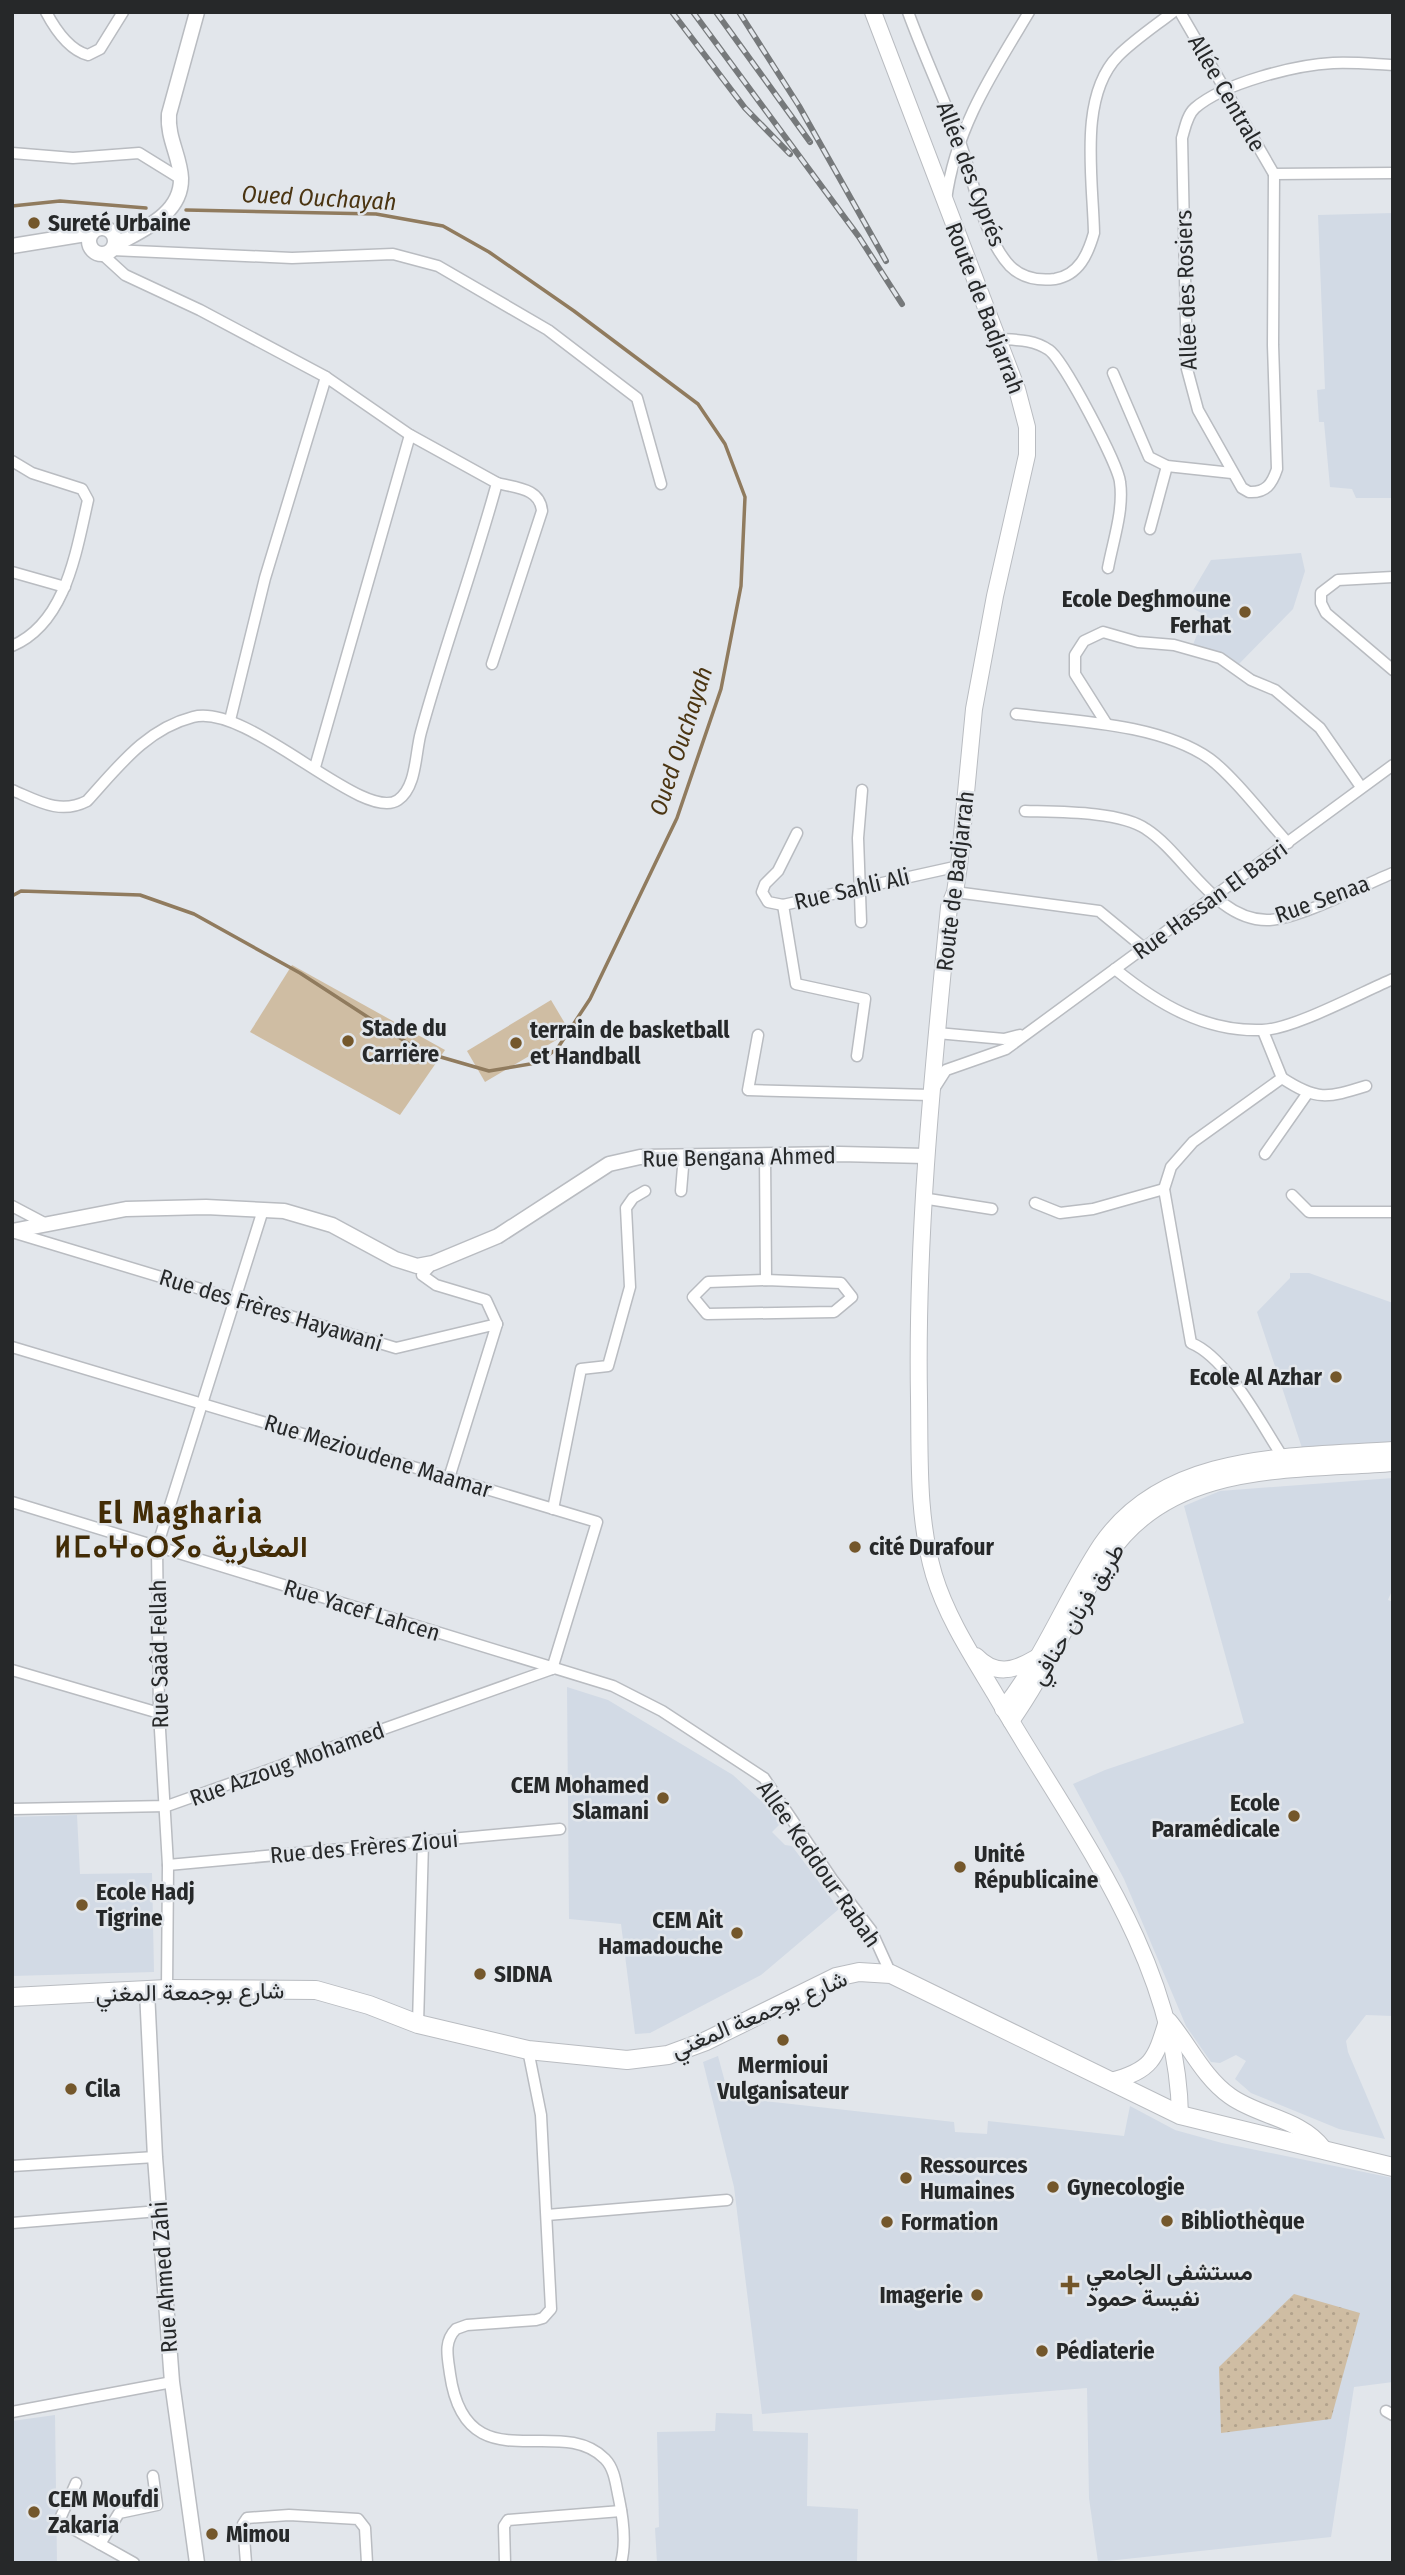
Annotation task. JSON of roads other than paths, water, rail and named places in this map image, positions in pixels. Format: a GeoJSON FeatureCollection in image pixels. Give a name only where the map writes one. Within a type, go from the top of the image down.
{"type":"FeatureCollection","features":[{"type":"Feature","properties":{"kind":"main road","name":"Route de Badjarrah"},"geometry":{"type":"LineString","coordinates":[[873,12],[1023,410],[1027,455],[995,596],[974,709],[959,866],[955,892],[949,907],[922,1198],[917,1310],[920,1508],[935,1577],[967,1647],[1031,1757],[1098,1860],[1167,2019]]}},
{"type":"Feature","properties":{"kind":"main road","name":"طريق فرنان حنافي"},"geometry":{"type":"LineString","coordinates":[[1007,1715],[1102,1544],[1138,1506],[1170,1485],[1215,1467],[1393,1450]]}},
{"type":"Feature","properties":{"kind":"main road","name":"طريق فرنان حنافي"},"geometry":{"type":"LineString","coordinates":[[1007,1715],[1032,1692],[1108,1557],[1125,1534],[1165,1501],[1223,1478],[1393,1463]]}},
{"type":"Feature","properties":{"kind":"main road"},"geometry":{"type":"LineString","coordinates":[[967,1647],[984,1664],[999,1671],[1018,1668],[1038,1656]]}},
{"type":"Feature","properties":{"kind":"main road"},"geometry":{"type":"LineString","coordinates":[[1021,1740],[1032,1692]]}},
{"type":"Feature","properties":{"kind":"main road","name":"شارع بوجمعة المغني"},"geometry":{"type":"LineString","coordinates":[[12,1997],[167,1989],[316,1990],[369,2005],[418,2024],[528,2050],[564,2056],[627,2060],[667,2055],[706,2041],[836,1977],[859,1972],[891,1974],[1180,2115],[1225,2129],[1323,2148],[1393,2167]]}},
{"type":"Feature","properties":{"kind":"main road"},"geometry":{"type":"LineString","coordinates":[[1111,2081],[1141,2072],[1149,2065],[1155,2057],[1167,2019]]}},
{"type":"Feature","properties":{"kind":"main road"},"geometry":{"type":"LineString","coordinates":[[1167,2019],[1176,2065],[1180,2115]]}},
{"type":"Feature","properties":{"kind":"main road"},"geometry":{"type":"LineString","coordinates":[[1167,2019],[1211,2079],[1229,2095],[1310,2133],[1323,2148]]}},
{"type":"Feature","properties":{"kind":"street"},"geometry":{"type":"LineString","coordinates":[[46,12],[66,40],[77,51],[88,55],[100,49],[123,12]]}},
{"type":"Feature","properties":{"kind":"street"},"geometry":{"type":"LineString","coordinates":[[106,250],[156,223],[171,207],[181,179],[167,131],[169,114],[197,12]]}},
{"type":"Feature","properties":{"kind":"street","name":"Allée des Cyprés"},"geometry":{"type":"LineString","coordinates":[[908,12],[960,140],[990,230],[1009,264],[1017,272],[1034,279],[1059,278],[1075,270],[1089,249],[1094,233],[1092,114],[1095,95],[1117,57],[1173,12]]}},
{"type":"Feature","properties":{"kind":"street"},"geometry":{"type":"LineString","coordinates":[[946,206],[950,173],[975,104],[1029,12]]}},
{"type":"Feature","properties":{"kind":"street","name":"Allée Centrale"},"geometry":{"type":"LineString","coordinates":[[1180,12],[1274,174]]}},
{"type":"Feature","properties":{"kind":"street","name":"Allée des Rosiers"},"geometry":{"type":"LineString","coordinates":[[1274,174],[1273,345],[1277,469],[1273,482],[1258,492],[1242,488],[1232,473],[1198,410],[1189,383],[1183,259],[1182,138],[1186,122],[1193,109],[1225,91],[1310,66],[1334,63],[1393,65]]}},
{"type":"Feature","properties":{"kind":"street"},"geometry":{"type":"LineString","coordinates":[[12,153],[73,158],[139,153],[181,179]]}},
{"type":"Feature","properties":{"kind":"street"},"geometry":{"type":"LineString","coordinates":[[1274,174],[1393,173]]}},
{"type":"Feature","properties":{"kind":"street"},"geometry":{"type":"LineString","coordinates":[[12,246],[50,242],[92,233],[100,228],[139,231]]}},
{"type":"Feature","properties":{"kind":"street"},"geometry":{"type":"LineString","coordinates":[[106,250],[114,236],[109,229]]}},
{"type":"Feature","properties":{"kind":"street"},"geometry":{"type":"LineString","coordinates":[[92,233],[89,241],[106,250],[125,275],[200,310],[326,377],[410,435],[497,483],[533,492],[540,501],[542,512],[492,664]]}},
{"type":"Feature","properties":{"kind":"street"},"geometry":{"type":"LineString","coordinates":[[50,242],[106,250],[292,258],[393,254],[438,266],[548,330],[636,398],[661,484]]}},
{"type":"Feature","properties":{"kind":"street"},"geometry":{"type":"LineString","coordinates":[[997,339],[1032,341],[1054,353],[1108,451],[1120,477],[1121,494],[1108,568]]}},
{"type":"Feature","properties":{"kind":"street"},"geometry":{"type":"LineString","coordinates":[[1113,373],[1149,457],[1167,466],[1232,473]]}},
{"type":"Feature","properties":{"kind":"street"},"geometry":{"type":"LineString","coordinates":[[230,720],[265,578],[326,377]]}},
{"type":"Feature","properties":{"kind":"street"},"geometry":{"type":"LineString","coordinates":[[315,767],[410,435]]}},
{"type":"Feature","properties":{"kind":"street"},"geometry":{"type":"LineString","coordinates":[[12,461],[32,474],[82,489],[88,496],[65,587],[34,635],[12,646]]}},
{"type":"Feature","properties":{"kind":"street"},"geometry":{"type":"LineString","coordinates":[[1150,529],[1167,466]]}},
{"type":"Feature","properties":{"kind":"street"},"geometry":{"type":"LineString","coordinates":[[12,790],[52,807],[76,807],[87,801],[144,740],[195,716],[230,720],[315,767],[353,794],[386,804],[398,800],[408,790],[420,734],[497,483]]}},
{"type":"Feature","properties":{"kind":"street"},"geometry":{"type":"LineString","coordinates":[[12,572],[65,587]]}},
{"type":"Feature","properties":{"kind":"street"},"geometry":{"type":"LineString","coordinates":[[1393,577],[1338,580],[1321,593],[1321,603],[1326,613],[1393,670]]}},
{"type":"Feature","properties":{"kind":"street"},"geometry":{"type":"LineString","coordinates":[[1106,723],[1075,674],[1074,655],[1084,641],[1103,632],[1138,642],[1174,645],[1220,658],[1236,671],[1275,690],[1320,728],[1362,787]]}},
{"type":"Feature","properties":{"kind":"street"},"geometry":{"type":"LineString","coordinates":[[1016,714],[1106,723],[1182,745],[1212,760],[1288,843]]}},
{"type":"Feature","properties":{"kind":"street","name":"Rue Hassan El Basri"},"geometry":{"type":"LineString","coordinates":[[930,1095],[946,1070],[1006,1049],[1393,765]]}},
{"type":"Feature","properties":{"kind":"street"},"geometry":{"type":"LineString","coordinates":[[861,922],[858,889],[862,790]]}},
{"type":"Feature","properties":{"kind":"street","name":"Rue Senaa"},"geometry":{"type":"LineString","coordinates":[[1025,811],[1072,813],[1119,820],[1145,828],[1216,896],[1240,914],[1268,920],[1298,913],[1393,873]]}},
{"type":"Feature","properties":{"kind":"street"},"geometry":{"type":"LineString","coordinates":[[783,905],[768,902],[762,892],[765,884],[778,871],[797,833]]}},
{"type":"Feature","properties":{"kind":"street","name":"Rue Sahli Ali"},"geometry":{"type":"LineString","coordinates":[[857,1056],[865,999],[796,984],[783,905],[959,866]]}},
{"type":"Feature","properties":{"kind":"street"},"geometry":{"type":"LineString","coordinates":[[955,892],[1099,911],[1144,948]]}},
{"type":"Feature","properties":{"kind":"street"},"geometry":{"type":"LineString","coordinates":[[1115,969],[1148,996],[1196,1021],[1263,1031],[1312,1016],[1393,979]]}},
{"type":"Feature","properties":{"kind":"street"},"geometry":{"type":"LineString","coordinates":[[1263,1031],[1282,1078],[1307,1094],[1328,1097],[1366,1086]]}},
{"type":"Feature","properties":{"kind":"street","name":"Rue Hassan El Basri"},"geometry":{"type":"LineString","coordinates":[[937,1033],[1004,1039],[1026,1034]]}},
{"type":"Feature","properties":{"kind":"street"},"geometry":{"type":"LineString","coordinates":[[758,1035],[748,1090],[930,1095]]}},
{"type":"Feature","properties":{"kind":"street"},"geometry":{"type":"LineString","coordinates":[[1282,1078],[1193,1142],[1171,1167],[1164,1189],[1191,1343],[1205,1349],[1223,1368],[1284,1459]]}},
{"type":"Feature","properties":{"kind":"street"},"geometry":{"type":"LineString","coordinates":[[1265,1154],[1307,1094]]}},
{"type":"Feature","properties":{"kind":"street"},"geometry":{"type":"LineString","coordinates":[[681,1191],[684,1155]]}},
{"type":"Feature","properties":{"kind":"street"},"geometry":{"type":"LineString","coordinates":[[765,1156],[766,1280]]}},
{"type":"Feature","properties":{"kind":"street","name":"Rue Bengana Ahmed"},"geometry":{"type":"LineString","coordinates":[[433,1263],[523,1222],[609,1164],[640,1157],[926,1156]]}},
{"type":"Feature","properties":{"kind":"street"},"geometry":{"type":"LineString","coordinates":[[1035,1203],[1060,1213],[1093,1209],[1164,1189]]}},
{"type":"Feature","properties":{"kind":"street"},"geometry":{"type":"LineString","coordinates":[[553,1509],[581,1369],[608,1366],[630,1287],[626,1208],[633,1198],[645,1191]]}},
{"type":"Feature","properties":{"kind":"street"},"geometry":{"type":"LineString","coordinates":[[1292,1195],[1309,1212],[1393,1212]]}},
{"type":"Feature","properties":{"kind":"street"},"geometry":{"type":"LineString","coordinates":[[922,1198],[992,1209]]}},
{"type":"Feature","properties":{"kind":"street"},"geometry":{"type":"LineString","coordinates":[[12,1206],[48,1225]]}},
{"type":"Feature","properties":{"kind":"street"},"geometry":{"type":"LineString","coordinates":[[12,1232],[126,1209],[284,1211],[332,1225],[406,1263],[417,1266],[433,1263]]}},
{"type":"Feature","properties":{"kind":"street","name":"Rue Saâd Fellah"},"geometry":{"type":"LineString","coordinates":[[167,1989],[169,1865],[159,1713],[157,1547],[200,1403],[263,1210]]}},
{"type":"Feature","properties":{"kind":"street","name":"Rue des Frères Hayawani"},"geometry":{"type":"LineString","coordinates":[[12,1232],[396,1348],[497,1324]]}},
{"type":"Feature","properties":{"kind":"street"},"geometry":{"type":"LineString","coordinates":[[433,1263],[422,1275],[436,1285],[486,1300],[497,1324],[449,1478]]}},
{"type":"Feature","properties":{"kind":"street"},"geometry":{"type":"LineString","coordinates":[[766,1280],[841,1283],[852,1297],[834,1312],[707,1314],[693,1297],[708,1282],[766,1280]]}},
{"type":"Feature","properties":{"kind":"street","name":"Rue Mezioudene Maamar"},"geometry":{"type":"LineString","coordinates":[[12,1348],[597,1522],[552,1669]]}},
{"type":"Feature","properties":{"kind":"street","name":"Rue Yacef Lahcen"},"geometry":{"type":"LineString","coordinates":[[12,1502],[552,1669]]}},
{"type":"Feature","properties":{"kind":"street","name":"Rue Azzoug Mohamed"},"geometry":{"type":"LineString","coordinates":[[12,1809],[167,1807],[552,1669]]}},
{"type":"Feature","properties":{"kind":"street","name":"Allée Keddour Rabah"},"geometry":{"type":"LineString","coordinates":[[552,1669],[613,1686],[662,1711],[764,1778],[832,1879],[871,1930],[891,1974]]}},
{"type":"Feature","properties":{"kind":"street"},"geometry":{"type":"LineString","coordinates":[[12,1670],[159,1713]]}},
{"type":"Feature","properties":{"kind":"street","name":"Rue des Frères Zioui"},"geometry":{"type":"LineString","coordinates":[[169,1865],[560,1829]]}},
{"type":"Feature","properties":{"kind":"street"},"geometry":{"type":"LineString","coordinates":[[418,2024],[423,1842]]}},
{"type":"Feature","properties":{"kind":"street","name":"Rue Ahmed Zahi"},"geometry":{"type":"LineString","coordinates":[[147,1991],[155,2157],[172,2382],[197,2563]]}},
{"type":"Feature","properties":{"kind":"street"},"geometry":{"type":"LineString","coordinates":[[528,2050],[541,2115],[551,2309],[543,2318],[536,2320],[467,2325],[456,2329],[447,2346],[453,2392],[467,2419],[495,2438],[513,2443],[570,2442],[589,2448],[606,2460],[614,2474],[621,2511],[621,2563]]}},
{"type":"Feature","properties":{"kind":"street"},"geometry":{"type":"LineString","coordinates":[[12,2166],[155,2157]]}},
{"type":"Feature","properties":{"kind":"street"},"geometry":{"type":"LineString","coordinates":[[547,2215],[726,2200]]}},
{"type":"Feature","properties":{"kind":"street"},"geometry":{"type":"LineString","coordinates":[[12,2223],[159,2211]]}},
{"type":"Feature","properties":{"kind":"street"},"geometry":{"type":"LineString","coordinates":[[12,2412],[172,2382]]}},
{"type":"Feature","properties":{"kind":"street"},"geometry":{"type":"LineString","coordinates":[[100,2544],[119,2513],[157,2505],[153,2476]]}},
{"type":"Feature","properties":{"kind":"street"},"geometry":{"type":"LineString","coordinates":[[76,2483],[59,2521],[100,2544],[113,2558],[134,2563]]}},
{"type":"Feature","properties":{"kind":"street"},"geometry":{"type":"LineString","coordinates":[[508,2562],[503,2526],[508,2520],[621,2511]]}},
{"type":"Feature","properties":{"kind":"street"},"geometry":{"type":"LineString","coordinates":[[246,2563],[243,2524],[247,2518],[289,2515],[358,2519],[365,2528],[367,2563]]}},
{"type":"Feature","properties":{"kind":"waterway","name":"Oued Ouchayah"},"geometry":{"type":"LineString","coordinates":[[12,206],[60,201],[146,208]]}},
{"type":"Feature","properties":{"kind":"waterway","name":"Oued Ouchayah"},"geometry":{"type":"LineString","coordinates":[[12,896],[21,891],[140,895],[194,914],[300,973],[420,1051],[489,1071],[536,1063],[557,1049],[590,999],[677,818],[721,689],[741,586],[745,497],[725,444],[698,404],[574,311],[489,252],[443,226],[376,214],[186,210]]}},
{"type":"Feature","properties":{"kind":"railway"},"geometry":{"type":"LineString","coordinates":[[672,12],[745,108],[790,154]]}},
{"type":"Feature","properties":{"kind":"railway"},"geometry":{"type":"LineString","coordinates":[[693,12],[859,237],[902,304]]}},
{"type":"Feature","properties":{"kind":"railway"},"geometry":{"type":"LineString","coordinates":[[716,12],[810,142]]}},
{"type":"Feature","properties":{"kind":"railway"},"geometry":{"type":"LineString","coordinates":[[739,12],[799,106],[886,261]]}},
{"type":"Feature","properties":{"kind":"place","name":"Sureté Urbaine"},"geometry":{"type":"Point","coordinates":[34,223]}},
{"type":"Feature","properties":{"kind":"place","name":"Ecole Deghmoune Ferhat"},"geometry":{"type":"Point","coordinates":[1245,612]}},
{"type":"Feature","properties":{"kind":"place","name":"Stade du Carrière"},"geometry":{"type":"Point","coordinates":[348,1041]}},
{"type":"Feature","properties":{"kind":"place","name":"terrain de basketball et Handball"},"geometry":{"type":"Point","coordinates":[516,1043]}},
{"type":"Feature","properties":{"kind":"place","name":"Ecole Al Azhar"},"geometry":{"type":"Point","coordinates":[1336,1377]}},
{"type":"Feature","properties":{"kind":"place","name":"cité Durafour"},"geometry":{"type":"Point","coordinates":[855,1547]}},
{"type":"Feature","properties":{"kind":"place","name":"CEM Mohamed Slamani"},"geometry":{"type":"Point","coordinates":[663,1798]}},
{"type":"Feature","properties":{"kind":"place","name":"Ecole Paramédicale"},"geometry":{"type":"Point","coordinates":[1294,1816]}},
{"type":"Feature","properties":{"kind":"place","name":"Unité Républicaine"},"geometry":{"type":"Point","coordinates":[960,1867]}},
{"type":"Feature","properties":{"kind":"place","name":"Ecole Hadj Tigrine"},"geometry":{"type":"Point","coordinates":[82,1905]}},
{"type":"Feature","properties":{"kind":"place","name":"CEM Ait Hamadouche"},"geometry":{"type":"Point","coordinates":[737,1933]}},
{"type":"Feature","properties":{"kind":"place","name":"SIDNA"},"geometry":{"type":"Point","coordinates":[480,1974]}},
{"type":"Feature","properties":{"kind":"place","name":"Mermioui Vulganisateur"},"geometry":{"type":"Point","coordinates":[783,2040]}},
{"type":"Feature","properties":{"kind":"place","name":"Cila"},"geometry":{"type":"Point","coordinates":[71,2089]}},
{"type":"Feature","properties":{"kind":"place","name":"Ressources Humaines"},"geometry":{"type":"Point","coordinates":[906,2178]}},
{"type":"Feature","properties":{"kind":"place","name":"Gynecologie"},"geometry":{"type":"Point","coordinates":[1053,2187]}},
{"type":"Feature","properties":{"kind":"place","name":"Bibliothèque"},"geometry":{"type":"Point","coordinates":[1167,2221]}},
{"type":"Feature","properties":{"kind":"place","name":"Formation"},"geometry":{"type":"Point","coordinates":[887,2222]}},
{"type":"Feature","properties":{"kind":"place","name":"مستشفى الجامعي نفيسة حمود"},"geometry":{"type":"Point","coordinates":[1070,2285]}},
{"type":"Feature","properties":{"kind":"place","name":"Imagerie"},"geometry":{"type":"Point","coordinates":[977,2295]}},
{"type":"Feature","properties":{"kind":"place","name":"Pédiaterie"},"geometry":{"type":"Point","coordinates":[1042,2351]}},
{"type":"Feature","properties":{"kind":"place","name":"CEM Moufdi Zakaria"},"geometry":{"type":"Point","coordinates":[34,2512]}},
{"type":"Feature","properties":{"kind":"place","name":"Mimou"},"geometry":{"type":"Point","coordinates":[212,2534]}},
{"type":"Feature","properties":{"kind":"district","name":"El Magharia ⵍⵎⴰⵖⴰⵔⵢⴰ المغارية"},"geometry":{"type":"Point","coordinates":[181,1530]}}]}
